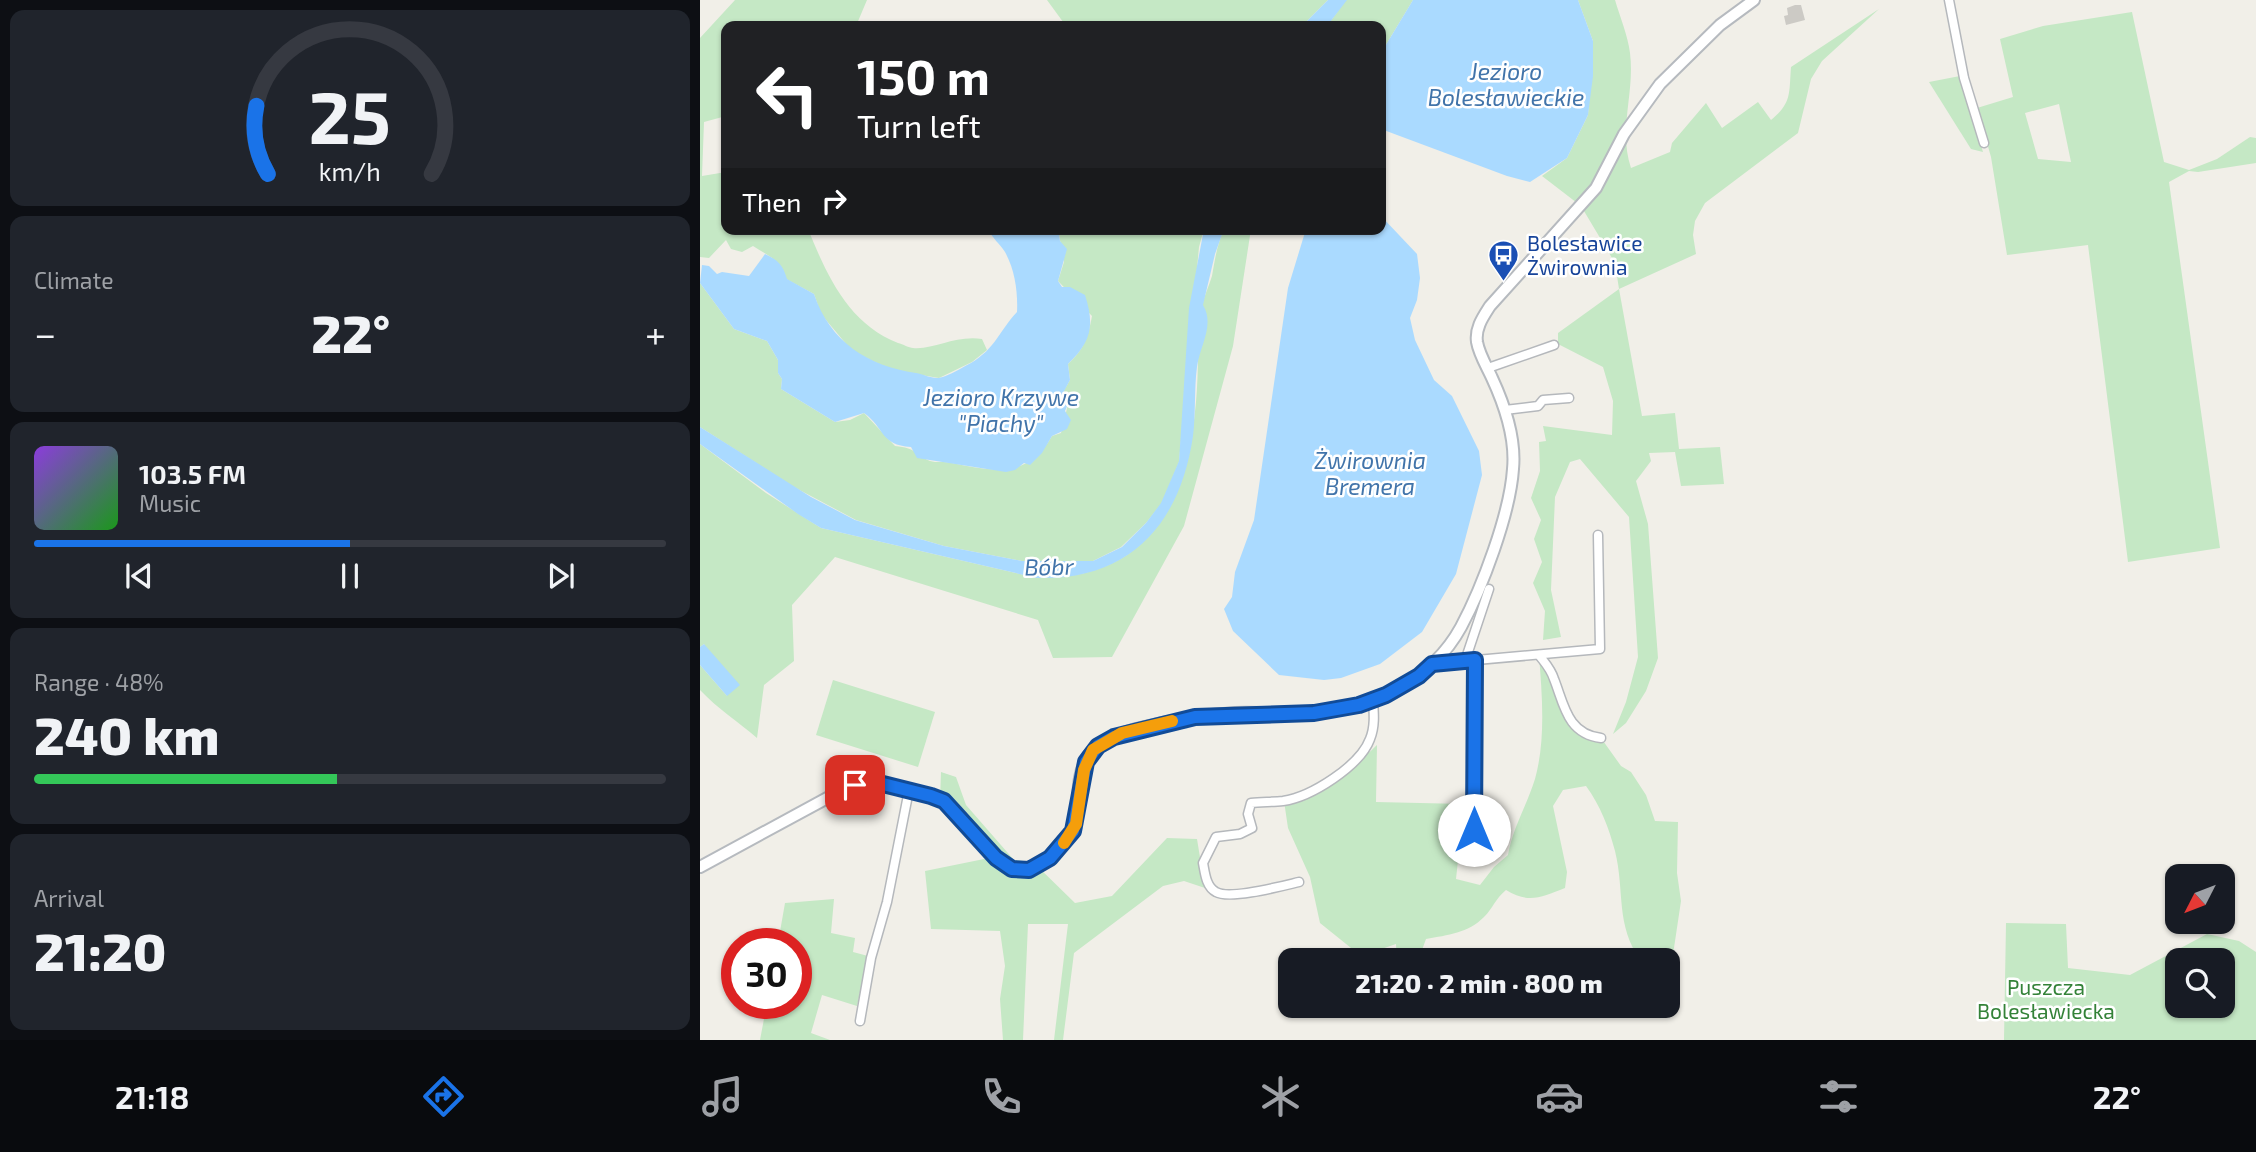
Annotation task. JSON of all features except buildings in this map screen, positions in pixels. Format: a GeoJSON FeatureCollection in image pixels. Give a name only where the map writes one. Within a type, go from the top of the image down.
{"type":"FeatureCollection","features":[{"type":"Feature","properties":{"kind":"street"},"geometry":{"type":"LineString","coordinates":[[700,867],[817,802],[855,785],[875,783],[944,801],[996,858],[1012,869],[1029,870],[1050,858],[1073,831],[1086,762],[1098,746],[1114,737],[1195,717],[1314,713],[1374,701],[1419,676],[1452,642],[1473,604],[1506,506],[1513,456],[1505,410],[1477,342],[1479,324],[1490,306],[1596,188],[1624,134],[1660,84],[1720,25],[1754,0]]}},
{"type":"Feature","properties":{"kind":"street"},"geometry":{"type":"LineString","coordinates":[[1950,0],[1964,78],[1984,143]]}},
{"type":"Feature","properties":{"kind":"street"},"geometry":{"type":"LineString","coordinates":[[1488,368],[1554,345]]}},
{"type":"Feature","properties":{"kind":"street"},"geometry":{"type":"LineString","coordinates":[[1505,410],[1538,406],[1544,400],[1569,398]]}},
{"type":"Feature","properties":{"kind":"street"},"geometry":{"type":"LineString","coordinates":[[1432,664],[1600,649],[1598,534]]}},
{"type":"Feature","properties":{"kind":"street"},"geometry":{"type":"LineString","coordinates":[[1465,661],[1489,589]]}},
{"type":"Feature","properties":{"kind":"street"},"geometry":{"type":"LineString","coordinates":[[1539,655],[1554,679],[1564,712],[1585,733],[1601,738]]}},
{"type":"Feature","properties":{"kind":"street"},"geometry":{"type":"LineString","coordinates":[[1474,830],[1475,660]]}},
{"type":"Feature","properties":{"kind":"street"},"geometry":{"type":"LineString","coordinates":[[1298,882],[1221,894],[1209,884],[1203,863],[1216,837],[1240,834],[1252,828],[1248,814],[1251,803],[1297,797],[1327,783],[1359,757],[1370,740],[1374,723],[1374,701]]}},
{"type":"Feature","properties":{"kind":"street"},"geometry":{"type":"LineString","coordinates":[[860,1021],[871,958],[887,902],[909,790]]}},
{"type":"Feature","properties":{"kind":"green space"},"geometry":{"type":"Polygon","coordinates":[[[735,0],[867,0],[858,21],[721,21],[721,117],[704,122],[702,176],[721,173],[721,235],[811,235],[823,264],[842,296],[866,324],[881,335],[911,348],[963,339],[982,339],[987,350],[972,362],[939,378],[891,370],[852,351],[821,314],[814,294],[786,279],[778,263],[753,246],[742,252],[731,249],[726,240],[709,258],[700,257],[700,38],[735,0]]]}},
{"type":"Feature","properties":{"kind":"green space"},"geometry":{"type":"Polygon","coordinates":[[[1047,0],[1328,0],[1307,21],[1062,21],[1047,0]]]}},
{"type":"Feature","properties":{"kind":"green space"},"geometry":{"type":"Polygon","coordinates":[[[1346,0],[1413,0],[1386,45],[1386,21],[1331,21],[1346,0]]]}},
{"type":"Feature","properties":{"kind":"green space"},"geometry":{"type":"Polygon","coordinates":[[[1578,0],[1615,0],[1624,26],[1631,68],[1626,139],[1631,168],[1670,152],[1672,143],[1706,103],[1722,128],[1758,102],[1771,120],[1786,103],[1791,67],[1879,9],[1822,61],[1811,79],[1798,133],[1705,203],[1695,221],[1693,235],[1696,254],[1619,289],[1615,263],[1581,206],[1542,176],[1567,158],[1588,115],[1593,41],[1578,0]]]}},
{"type":"Feature","properties":{"kind":"green space"},"geometry":{"type":"Polygon","coordinates":[[[2132,12],[2164,162],[2189,170],[2217,159],[2250,137],[2256,138],[2256,163],[2189,171],[2169,182],[2220,548],[2128,562],[2088,245],[2007,255],[1991,157],[1977,108],[2013,97],[2000,39],[2043,26],[2132,12]],[[2059,104],[2025,113],[2038,159],[2071,162],[2059,104]]]}},
{"type":"Feature","properties":{"kind":"green space"},"geometry":{"type":"Polygon","coordinates":[[[1960,76],[1983,152],[1971,149],[1929,82],[1960,76]]]}},
{"type":"Feature","properties":{"kind":"green space"},"geometry":{"type":"Polygon","coordinates":[[[1059,235],[1202,235],[1179,462],[1162,503],[1146,523],[1121,547],[1093,561],[1022,561],[944,546],[856,520],[792,486],[700,427],[700,283],[734,329],[767,341],[778,360],[781,389],[835,422],[850,420],[864,413],[895,446],[912,450],[932,462],[996,469],[1021,465],[1043,450],[1052,436],[1061,433],[1068,404],[1063,392],[1070,380],[1068,364],[1078,353],[1089,331],[1092,316],[1058,281],[1064,262],[1059,235]]]}},
{"type":"Feature","properties":{"kind":"green space"},"geometry":{"type":"Polygon","coordinates":[[[1222,235],[1250,235],[1233,346],[1184,526],[1112,657],[1053,658],[1038,620],[835,557],[792,605],[794,661],[764,685],[757,738],[700,690],[700,665],[727,696],[704,644],[700,647],[700,444],[766,493],[821,528],[1038,578],[1077,575],[1109,565],[1135,549],[1156,528],[1172,502],[1183,472],[1196,402],[1202,306],[1222,235]]]}},
{"type":"Feature","properties":{"kind":"green space"},"geometry":{"type":"Polygon","coordinates":[[[1619,289],[1642,416],[1675,413],[1679,449],[1720,447],[1724,484],[1681,486],[1675,452],[1649,453],[1651,461],[1636,481],[1648,524],[1658,658],[1646,691],[1626,723],[1613,734],[1626,702],[1638,657],[1629,517],[1580,459],[1570,462],[1555,497],[1551,590],[1561,637],[1543,640],[1545,611],[1533,583],[1542,562],[1534,539],[1541,520],[1531,498],[1540,471],[1539,442],[1546,441],[1543,426],[1612,435],[1613,401],[1603,367],[1558,344],[1558,333],[1619,289]]]}},
{"type":"Feature","properties":{"kind":"green space"},"geometry":{"type":"Polygon","coordinates":[[[1539,655],[1578,727],[1601,738],[1621,766],[1631,772],[1646,795],[1655,821],[1678,822],[1677,873],[1681,901],[1674,948],[1633,948],[1624,921],[1613,842],[1600,809],[1586,786],[1563,790],[1553,806],[1567,872],[1565,888],[1535,898],[1521,897],[1506,890],[1484,917],[1471,927],[1426,939],[1423,948],[1396,948],[1396,944],[1384,948],[1351,948],[1320,923],[1310,877],[1288,828],[1284,801],[1345,771],[1377,745],[1376,802],[1464,804],[1456,879],[1480,885],[1508,855],[1535,779],[1542,733],[1539,655]]]}},
{"type":"Feature","properties":{"kind":"green space"},"geometry":{"type":"Polygon","coordinates":[[[833,680],[935,712],[918,767],[816,735],[833,680]]]}},
{"type":"Feature","properties":{"kind":"green space"},"geometry":{"type":"Polygon","coordinates":[[[941,772],[956,777],[966,805],[1014,860],[1033,862],[1075,903],[1112,896],[1167,838],[1197,839],[1205,888],[1184,881],[1163,886],[1074,953],[1063,1040],[1054,1040],[1068,924],[1028,924],[1023,1040],[1003,1040],[1000,999],[1005,966],[1000,931],[931,929],[925,871],[989,858],[940,801],[941,772]]]}},
{"type":"Feature","properties":{"kind":"green space"},"geometry":{"type":"Polygon","coordinates":[[[834,899],[831,933],[855,938],[853,952],[868,956],[857,1006],[822,995],[811,1033],[830,1040],[760,1040],[764,1019],[812,1019],[812,928],[781,928],[785,903],[834,899]]]}},
{"type":"Feature","properties":{"kind":"green space","name":"Puszcza Bolesławiecka"},"geometry":{"type":"Polygon","coordinates":[[[2006,923],[2066,924],[2068,968],[2130,975],[2165,956],[2165,1018],[2235,1018],[2235,948],[2181,948],[2207,934],[2239,941],[2256,952],[2256,1040],[2004,1040],[2006,923]]]}},
{"type":"Feature","properties":{"kind":"water"},"geometry":{"type":"Polygon","coordinates":[[[1328,0],[1347,0],[1331,21],[1307,21],[1328,0]]]}},
{"type":"Feature","properties":{"kind":"water","name":"Jezioro Bolesławieckie"},"geometry":{"type":"Polygon","coordinates":[[[1413,0],[1578,0],[1593,41],[1593,76],[1588,115],[1567,158],[1530,182],[1507,176],[1386,131],[1386,45],[1413,0]]]}},
{"type":"Feature","properties":{"kind":"water","name":"Żwirownia Bremera"},"geometry":{"type":"Polygon","coordinates":[[[1386,221],[1417,254],[1420,278],[1417,300],[1410,318],[1415,340],[1434,380],[1452,396],[1479,451],[1482,475],[1456,574],[1422,632],[1380,664],[1341,678],[1324,680],[1279,675],[1233,631],[1224,609],[1232,597],[1235,572],[1254,520],[1288,288],[1304,235],[1386,235],[1386,221]]]}},
{"type":"Feature","properties":{"kind":"water","name":"Jezioro Krzywe \"Piachy\""},"geometry":{"type":"Polygon","coordinates":[[[992,235],[1059,235],[1060,241],[1067,249],[1058,281],[1062,287],[1070,287],[1085,295],[1090,316],[1086,341],[1068,364],[1070,380],[1063,393],[1068,404],[1065,411],[1071,420],[1067,429],[1052,436],[1042,453],[1030,465],[1024,463],[1015,470],[1006,472],[917,458],[911,447],[901,446],[888,439],[864,413],[835,422],[781,389],[778,360],[767,341],[734,329],[700,283],[702,265],[709,266],[717,274],[722,272],[749,276],[765,254],[779,264],[787,279],[814,294],[830,326],[853,349],[867,358],[898,370],[941,378],[979,357],[992,345],[1017,312],[1013,274],[1005,252],[992,235]]]}},
{"type":"Feature","properties":{"kind":"water","name":"Bóbr"},"geometry":{"type":"Polygon","coordinates":[[[1203,235],[1222,235],[1203,305],[1208,320],[1197,367],[1193,436],[1176,496],[1162,521],[1145,541],[1123,558],[1098,570],[1070,576],[1037,578],[821,528],[700,444],[700,427],[811,497],[855,520],[944,546],[1022,561],[1093,561],[1122,547],[1146,523],[1161,503],[1179,461],[1189,308],[1203,235]]]}},
{"type":"Feature","properties":{"kind":"water"},"geometry":{"type":"Polygon","coordinates":[[[704,644],[740,685],[727,696],[700,665],[700,647],[704,644]]]}},
{"type":"Feature","properties":{"kind":"slow traffic"},"geometry":{"type":"LineString","coordinates":[[1064,843],[1076,824],[1084,770],[1093,750],[1122,733],[1172,721]]}},
{"type":"Feature","properties":{"kind":"place","name":"Bolesławice Żwirownia"},"geometry":{"type":"Point","coordinates":[1504,283]}},
{"type":"Feature","properties":{"kind":"route"},"geometry":{"type":"LineString","coordinates":[[855,785],[883,784],[944,801],[996,858],[1022,872],[1034,869],[1050,858],[1073,831],[1089,755],[1114,737],[1147,726],[1195,717],[1232,713],[1314,713],[1359,705],[1386,695],[1419,676],[1432,664],[1475,660],[1474,830]]}}]}
